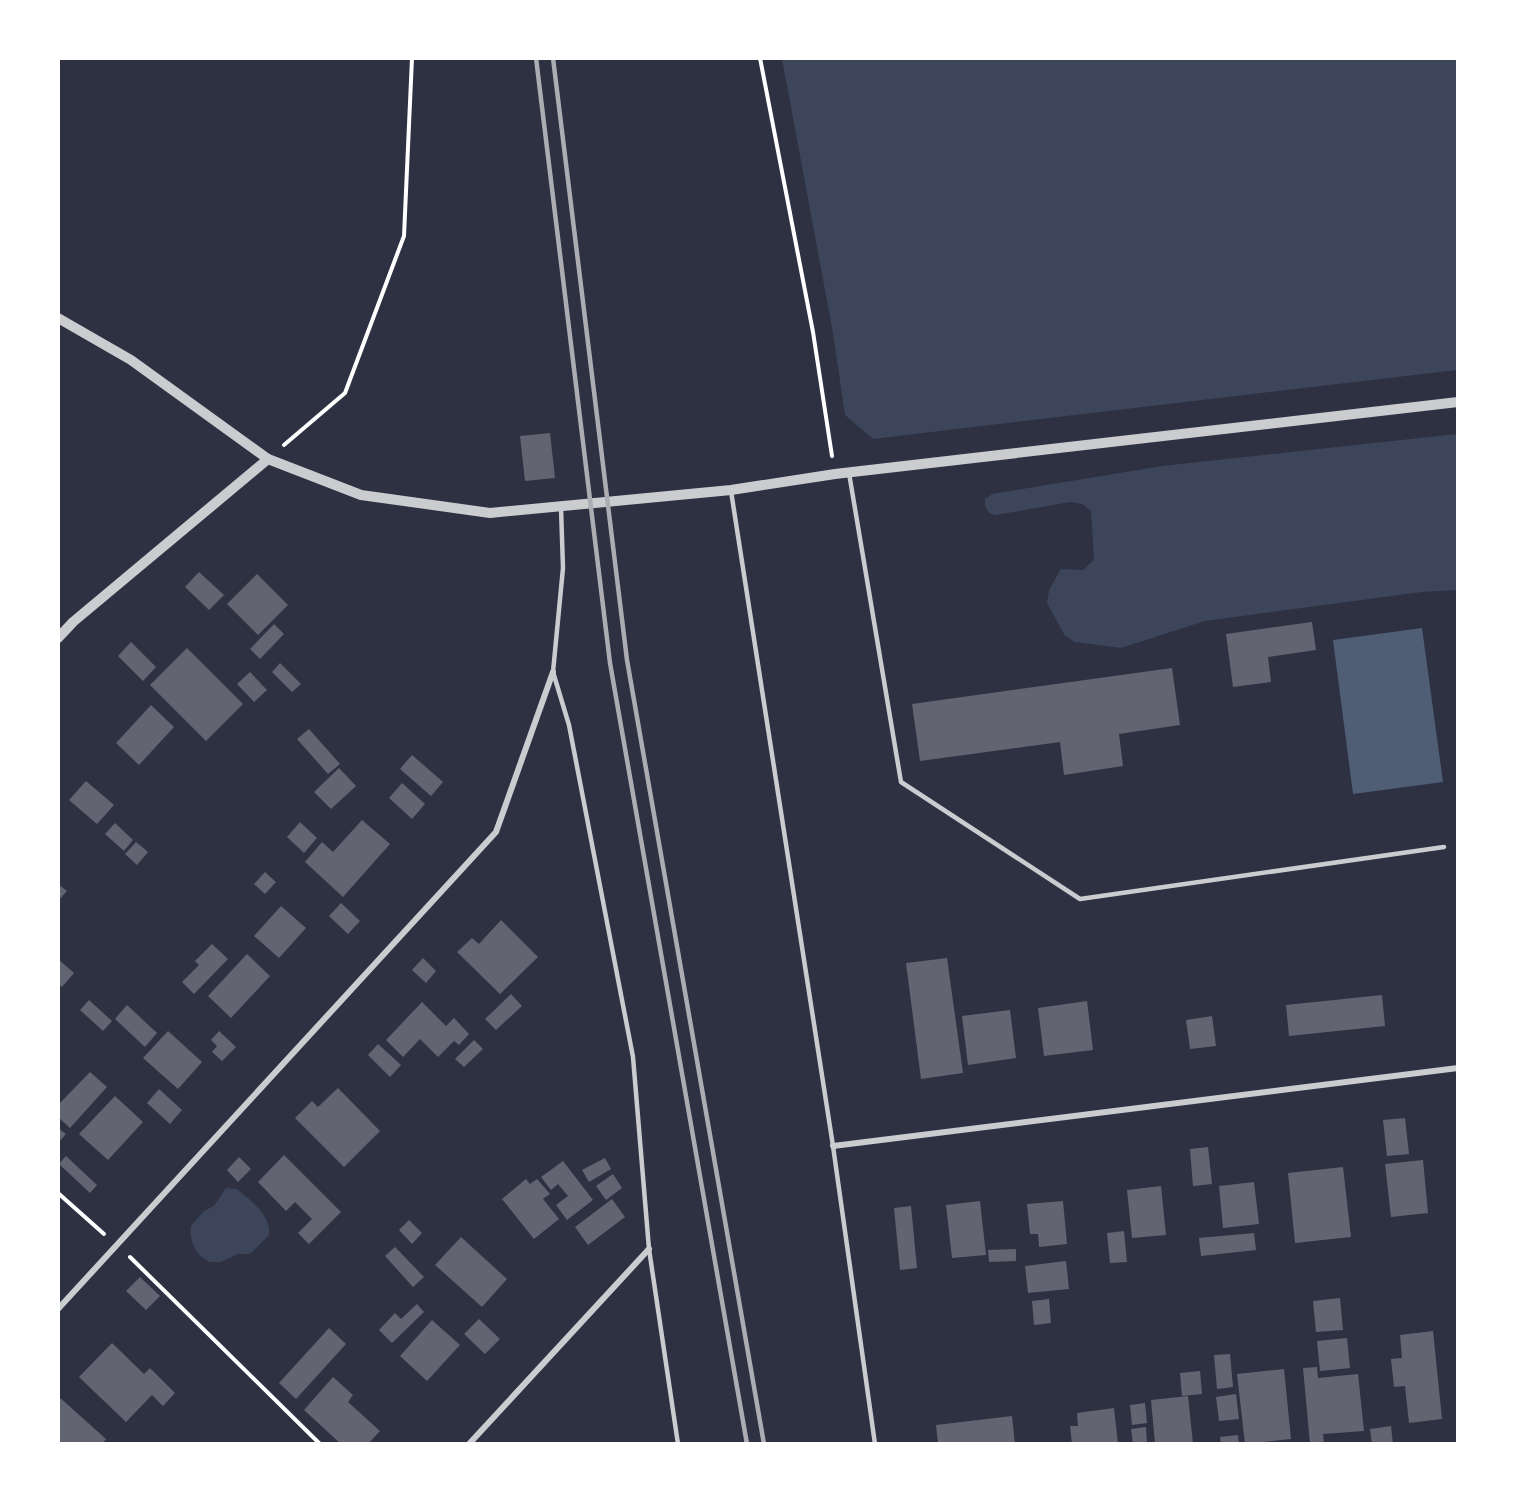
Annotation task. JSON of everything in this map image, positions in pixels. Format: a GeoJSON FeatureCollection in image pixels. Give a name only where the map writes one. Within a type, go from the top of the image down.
{"type":"FeatureCollection","features":[{"type":"Feature","properties":{"kind":"street"},"geometry":{"type":"LineString","coordinates":[[58,318],[131,360],[268,459],[361,495],[490,513],[731,490],[835,474],[1458,402]]}},
{"type":"Feature","properties":{"kind":"street"},"geometry":{"type":"LineString","coordinates":[[58,638],[73,621],[268,459]]}},
{"type":"Feature","properties":{"kind":"street"},"geometry":{"type":"LineString","coordinates":[[58,1309],[496,832],[553,672]]}},
{"type":"Feature","properties":{"kind":"street"},"geometry":{"type":"LineString","coordinates":[[833,1146],[1458,1068]]}},
{"type":"Feature","properties":{"kind":"street"},"geometry":{"type":"LineString","coordinates":[[469,1443],[649,1249]]}},
{"type":"Feature","properties":{"kind":"lane"},"geometry":{"type":"LineString","coordinates":[[849,473],[900,782],[1080,899],[1444,847]]}},
{"type":"Feature","properties":{"kind":"lane"},"geometry":{"type":"LineString","coordinates":[[731,490],[833,1146],[875,1443]]}},
{"type":"Feature","properties":{"kind":"lane"},"geometry":{"type":"LineString","coordinates":[[561,508],[563,568],[553,672],[569,725],[633,1057],[649,1249],[678,1443]]}},
{"type":"Feature","properties":{"kind":"path"},"geometry":{"type":"LineString","coordinates":[[268,459],[345,393],[404,236],[412,58]]}},
{"type":"Feature","properties":{"kind":"path"},"geometry":{"type":"LineString","coordinates":[[760,58],[813,332],[835,474]]}},
{"type":"Feature","properties":{"kind":"path"},"geometry":{"type":"LineString","coordinates":[[58,1192],[116,1244],[320,1443]]}},
{"type":"Feature","properties":{"kind":"shaded area"},"geometry":{"type":"Polygon","coordinates":[[[782,59],[1457,59],[1457,370],[873,439],[845,415],[833,333],[782,59]]]}},
{"type":"Feature","properties":{"kind":"shaded area"},"geometry":{"type":"Polygon","coordinates":[[[1457,434],[1457,590],[1422,592],[1205,621],[1121,648],[1075,642],[1065,636],[1047,603],[1049,590],[1061,569],[1083,570],[1094,560],[1091,511],[1082,504],[1070,502],[996,515],[989,513],[985,506],[985,499],[992,494],[1162,466],[1457,434]]]}},
{"type":"Feature","properties":{"kind":"shaded area"},"geometry":{"type":"Polygon","coordinates":[[[1422,628],[1443,782],[1353,794],[1333,640],[1422,628]]]}},
{"type":"Feature","properties":{"kind":"shaded area"},"geometry":{"type":"Polygon","coordinates":[[[226,1188],[237,1189],[259,1209],[267,1221],[269,1235],[250,1254],[238,1254],[221,1262],[210,1262],[200,1256],[194,1247],[191,1226],[204,1211],[214,1206],[226,1188]]]}},
{"type":"Feature","properties":{"kind":"building"},"geometry":{"type":"Polygon","coordinates":[[[550,433],[555,478],[525,481],[520,436],[550,433]]]}},
{"type":"Feature","properties":{"kind":"building"},"geometry":{"type":"Polygon","coordinates":[[[199,572],[224,595],[209,610],[185,587],[199,572]]]}},
{"type":"Feature","properties":{"kind":"building"},"geometry":{"type":"Polygon","coordinates":[[[257,574],[288,605],[258,635],[227,604],[257,574]]]}},
{"type":"Feature","properties":{"kind":"building"},"geometry":{"type":"Polygon","coordinates":[[[1312,622],[1316,650],[1268,657],[1271,682],[1233,687],[1226,634],[1312,622]]]}},
{"type":"Feature","properties":{"kind":"building"},"geometry":{"type":"Polygon","coordinates":[[[274,624],[284,634],[260,659],[250,649],[274,624]]]}},
{"type":"Feature","properties":{"kind":"building"},"geometry":{"type":"Polygon","coordinates":[[[131,642],[156,667],[143,681],[118,656],[131,642]]]}},
{"type":"Feature","properties":{"kind":"building"},"geometry":{"type":"Polygon","coordinates":[[[187,648],[243,704],[206,741],[150,685],[187,648]]]}},
{"type":"Feature","properties":{"kind":"building"},"geometry":{"type":"Polygon","coordinates":[[[280,663],[301,684],[292,692],[272,672],[280,663]]]}},
{"type":"Feature","properties":{"kind":"building"},"geometry":{"type":"Polygon","coordinates":[[[1172,668],[1180,725],[1119,734],[1123,766],[1064,775],[1060,742],[920,761],[912,704],[1172,668]]]}},
{"type":"Feature","properties":{"kind":"building"},"geometry":{"type":"Polygon","coordinates":[[[250,672],[267,690],[254,702],[237,684],[250,672]]]}},
{"type":"Feature","properties":{"kind":"building"},"geometry":{"type":"Polygon","coordinates":[[[151,705],[174,727],[139,765],[116,743],[151,705]]]}},
{"type":"Feature","properties":{"kind":"building"},"geometry":{"type":"Polygon","coordinates":[[[309,729],[340,764],[328,774],[297,739],[309,729]]]}},
{"type":"Feature","properties":{"kind":"building"},"geometry":{"type":"Polygon","coordinates":[[[412,755],[443,782],[431,796],[400,769],[412,755]]]}},
{"type":"Feature","properties":{"kind":"building"},"geometry":{"type":"Polygon","coordinates":[[[339,768],[356,786],[331,809],[314,792],[339,768]]]}},
{"type":"Feature","properties":{"kind":"building"},"geometry":{"type":"Polygon","coordinates":[[[86,781],[114,805],[97,824],[69,800],[86,781]]]}},
{"type":"Feature","properties":{"kind":"building"},"geometry":{"type":"Polygon","coordinates":[[[402,783],[425,804],[412,819],[389,798],[402,783]]]}},
{"type":"Feature","properties":{"kind":"building"},"geometry":{"type":"Polygon","coordinates":[[[362,820],[390,844],[343,897],[305,862],[322,842],[333,852],[362,820]]]}},
{"type":"Feature","properties":{"kind":"building"},"geometry":{"type":"Polygon","coordinates":[[[300,822],[317,838],[304,853],[287,837],[300,822]]]}},
{"type":"Feature","properties":{"kind":"building"},"geometry":{"type":"Polygon","coordinates":[[[115,823],[133,840],[124,851],[105,834],[115,823]]]}},
{"type":"Feature","properties":{"kind":"building"},"geometry":{"type":"Polygon","coordinates":[[[136,842],[148,852],[137,865],[125,854],[136,842]]]}},
{"type":"Feature","properties":{"kind":"building"},"geometry":{"type":"Polygon","coordinates":[[[265,872],[276,882],[265,894],[254,884],[265,872]]]}},
{"type":"Feature","properties":{"kind":"building"},"geometry":{"type":"Polygon","coordinates":[[[58,884],[67,891],[58,901],[58,884]]]}},
{"type":"Feature","properties":{"kind":"building"},"geometry":{"type":"Polygon","coordinates":[[[341,903],[360,921],[348,934],[329,916],[341,903]]]}},
{"type":"Feature","properties":{"kind":"building"},"geometry":{"type":"Polygon","coordinates":[[[281,906],[306,928],[279,958],[254,936],[281,906]]]}},
{"type":"Feature","properties":{"kind":"building"},"geometry":{"type":"Polygon","coordinates":[[[501,920],[538,957],[500,994],[457,952],[472,938],[479,944],[501,920]]]}},
{"type":"Feature","properties":{"kind":"building"},"geometry":{"type":"Polygon","coordinates":[[[212,944],[228,959],[194,994],[182,982],[199,965],[195,961],[212,944]]]}},
{"type":"Feature","properties":{"kind":"building"},"geometry":{"type":"Polygon","coordinates":[[[247,954],[270,976],[231,1018],[208,996],[247,954]]]}},
{"type":"Feature","properties":{"kind":"building"},"geometry":{"type":"Polygon","coordinates":[[[423,958],[436,971],[426,983],[412,970],[423,958]]]}},
{"type":"Feature","properties":{"kind":"building"},"geometry":{"type":"Polygon","coordinates":[[[947,958],[963,1073],[921,1079],[906,963],[947,958]]]}},
{"type":"Feature","properties":{"kind":"building"},"geometry":{"type":"Polygon","coordinates":[[[58,959],[74,973],[62,987],[58,984],[58,959]]]}},
{"type":"Feature","properties":{"kind":"building"},"geometry":{"type":"Polygon","coordinates":[[[511,994],[522,1006],[496,1030],[485,1019],[511,994]]]}},
{"type":"Feature","properties":{"kind":"building"},"geometry":{"type":"Polygon","coordinates":[[[1382,995],[1385,1026],[1289,1036],[1286,1005],[1382,995]]]}},
{"type":"Feature","properties":{"kind":"building"},"geometry":{"type":"Polygon","coordinates":[[[89,1000],[112,1021],[103,1031],[80,1010],[89,1000]]]}},
{"type":"Feature","properties":{"kind":"building"},"geometry":{"type":"Polygon","coordinates":[[[1087,1001],[1093,1050],[1044,1056],[1038,1008],[1087,1001]]]}},
{"type":"Feature","properties":{"kind":"building"},"geometry":{"type":"Polygon","coordinates":[[[422,1002],[446,1026],[454,1018],[469,1034],[459,1045],[454,1041],[438,1057],[420,1039],[403,1057],[386,1040],[422,1002]]]}},
{"type":"Feature","properties":{"kind":"building"},"geometry":{"type":"Polygon","coordinates":[[[127,1005],[157,1033],[145,1047],[115,1019],[127,1005]]]}},
{"type":"Feature","properties":{"kind":"building"},"geometry":{"type":"Polygon","coordinates":[[[1010,1010],[1016,1058],[968,1065],[962,1016],[1010,1010]]]}},
{"type":"Feature","properties":{"kind":"building"},"geometry":{"type":"Polygon","coordinates":[[[1212,1016],[1216,1046],[1190,1049],[1186,1020],[1212,1016]]]}},
{"type":"Feature","properties":{"kind":"building"},"geometry":{"type":"Polygon","coordinates":[[[168,1031],[202,1062],[178,1089],[143,1058],[168,1031]]]}},
{"type":"Feature","properties":{"kind":"building"},"geometry":{"type":"Polygon","coordinates":[[[219,1031],[236,1047],[222,1061],[212,1052],[217,1046],[211,1040],[219,1031]]]}},
{"type":"Feature","properties":{"kind":"building"},"geometry":{"type":"Polygon","coordinates":[[[474,1040],[483,1049],[464,1067],[455,1059],[474,1040]]]}},
{"type":"Feature","properties":{"kind":"building"},"geometry":{"type":"Polygon","coordinates":[[[378,1044],[401,1065],[390,1077],[368,1055],[378,1044]]]}},
{"type":"Feature","properties":{"kind":"building"},"geometry":{"type":"Polygon","coordinates":[[[90,1072],[107,1087],[70,1128],[58,1117],[58,1105],[90,1072]]]}},
{"type":"Feature","properties":{"kind":"building"},"geometry":{"type":"Polygon","coordinates":[[[338,1088],[380,1131],[344,1167],[295,1118],[312,1101],[318,1107],[338,1088]]]}},
{"type":"Feature","properties":{"kind":"building"},"geometry":{"type":"Polygon","coordinates":[[[159,1089],[182,1110],[170,1124],[147,1103],[159,1089]]]}},
{"type":"Feature","properties":{"kind":"building"},"geometry":{"type":"Polygon","coordinates":[[[115,1096],[143,1122],[108,1160],[79,1134],[115,1096]]]}},
{"type":"Feature","properties":{"kind":"building"},"geometry":{"type":"Polygon","coordinates":[[[1405,1118],[1409,1154],[1387,1156],[1383,1120],[1405,1118]]]}},
{"type":"Feature","properties":{"kind":"building"},"geometry":{"type":"Polygon","coordinates":[[[58,1128],[66,1134],[58,1143],[58,1128]]]}},
{"type":"Feature","properties":{"kind":"building"},"geometry":{"type":"Polygon","coordinates":[[[1208,1147],[1212,1184],[1193,1186],[1190,1149],[1208,1147]]]}},
{"type":"Feature","properties":{"kind":"building"},"geometry":{"type":"Polygon","coordinates":[[[284,1155],[341,1212],[309,1244],[298,1233],[312,1219],[295,1202],[286,1211],[258,1182],[284,1155]]]}},
{"type":"Feature","properties":{"kind":"building"},"geometry":{"type":"Polygon","coordinates":[[[66,1156],[97,1185],[90,1193],[59,1164],[66,1156]]]}},
{"type":"Feature","properties":{"kind":"building"},"geometry":{"type":"Polygon","coordinates":[[[239,1157],[251,1169],[238,1182],[227,1170],[239,1157]]]}},
{"type":"Feature","properties":{"kind":"building"},"geometry":{"type":"Polygon","coordinates":[[[605,1158],[611,1169],[589,1182],[582,1170],[605,1158]]]}},
{"type":"Feature","properties":{"kind":"building"},"geometry":{"type":"Polygon","coordinates":[[[1423,1160],[1428,1213],[1391,1217],[1385,1164],[1423,1160]]]}},
{"type":"Feature","properties":{"kind":"building"},"geometry":{"type":"Polygon","coordinates":[[[563,1161],[593,1200],[567,1220],[556,1205],[568,1196],[558,1184],[551,1190],[541,1177],[563,1161]]]}},
{"type":"Feature","properties":{"kind":"building"},"geometry":{"type":"Polygon","coordinates":[[[1343,1167],[1351,1237],[1295,1243],[1288,1173],[1343,1167]]]}},
{"type":"Feature","properties":{"kind":"building"},"geometry":{"type":"Polygon","coordinates":[[[613,1174],[622,1188],[606,1200],[596,1186],[613,1174]]]}},
{"type":"Feature","properties":{"kind":"building"},"geometry":{"type":"Polygon","coordinates":[[[526,1179],[530,1184],[537,1179],[550,1194],[543,1199],[559,1219],[534,1239],[502,1199],[526,1179]]]}},
{"type":"Feature","properties":{"kind":"building"},"geometry":{"type":"Polygon","coordinates":[[[1254,1182],[1259,1224],[1223,1228],[1219,1186],[1254,1182]]]}},
{"type":"Feature","properties":{"kind":"building"},"geometry":{"type":"Polygon","coordinates":[[[1161,1186],[1166,1235],[1132,1238],[1127,1190],[1161,1186]]]}},
{"type":"Feature","properties":{"kind":"building"},"geometry":{"type":"Polygon","coordinates":[[[612,1199],[625,1217],[588,1245],[575,1227],[612,1199]]]}},
{"type":"Feature","properties":{"kind":"building"},"geometry":{"type":"Polygon","coordinates":[[[980,1201],[986,1255],[952,1258],[946,1205],[980,1201]]]}},
{"type":"Feature","properties":{"kind":"building"},"geometry":{"type":"Polygon","coordinates":[[[1063,1201],[1067,1244],[1039,1247],[1038,1234],[1030,1234],[1027,1204],[1063,1201]]]}},
{"type":"Feature","properties":{"kind":"building"},"geometry":{"type":"Polygon","coordinates":[[[911,1206],[917,1268],[900,1270],[894,1208],[911,1206]]]}},
{"type":"Feature","properties":{"kind":"building"},"geometry":{"type":"Polygon","coordinates":[[[409,1220],[422,1233],[412,1244],[399,1230],[409,1220]]]}},
{"type":"Feature","properties":{"kind":"building"},"geometry":{"type":"Polygon","coordinates":[[[1124,1231],[1127,1262],[1110,1263],[1107,1233],[1124,1231]]]}},
{"type":"Feature","properties":{"kind":"building"},"geometry":{"type":"Polygon","coordinates":[[[1254,1233],[1256,1250],[1201,1256],[1199,1238],[1254,1233]]]}},
{"type":"Feature","properties":{"kind":"building"},"geometry":{"type":"Polygon","coordinates":[[[461,1237],[507,1279],[482,1307],[435,1265],[461,1237]]]}},
{"type":"Feature","properties":{"kind":"building"},"geometry":{"type":"Polygon","coordinates":[[[395,1247],[424,1277],[413,1287],[385,1256],[395,1247]]]}},
{"type":"Feature","properties":{"kind":"building"},"geometry":{"type":"Polygon","coordinates":[[[1016,1249],[1016,1261],[989,1262],[988,1250],[1016,1249]]]}},
{"type":"Feature","properties":{"kind":"building"},"geometry":{"type":"Polygon","coordinates":[[[1066,1261],[1069,1289],[1028,1293],[1025,1266],[1066,1261]]]}},
{"type":"Feature","properties":{"kind":"building"},"geometry":{"type":"Polygon","coordinates":[[[140,1277],[160,1296],[146,1310],[126,1291],[140,1277]]]}},
{"type":"Feature","properties":{"kind":"building"},"geometry":{"type":"Polygon","coordinates":[[[1340,1298],[1343,1330],[1316,1332],[1313,1301],[1340,1298]]]}},
{"type":"Feature","properties":{"kind":"building"},"geometry":{"type":"Polygon","coordinates":[[[1049,1299],[1051,1323],[1034,1325],[1032,1301],[1049,1299]]]}},
{"type":"Feature","properties":{"kind":"building"},"geometry":{"type":"Polygon","coordinates":[[[417,1304],[424,1312],[392,1343],[379,1330],[395,1313],[401,1319],[417,1304]]]}},
{"type":"Feature","properties":{"kind":"building"},"geometry":{"type":"Polygon","coordinates":[[[479,1319],[500,1339],[485,1354],[464,1334],[479,1319]]]}},
{"type":"Feature","properties":{"kind":"building"},"geometry":{"type":"Polygon","coordinates":[[[432,1320],[460,1345],[427,1381],[400,1356],[432,1320]]]}},
{"type":"Feature","properties":{"kind":"building"},"geometry":{"type":"Polygon","coordinates":[[[329,1328],[346,1344],[296,1399],[279,1383],[329,1328]]]}},
{"type":"Feature","properties":{"kind":"building"},"geometry":{"type":"Polygon","coordinates":[[[1433,1331],[1442,1419],[1409,1423],[1405,1386],[1394,1387],[1391,1359],[1402,1358],[1400,1335],[1433,1331]]]}},
{"type":"Feature","properties":{"kind":"building"},"geometry":{"type":"Polygon","coordinates":[[[1347,1338],[1350,1368],[1320,1371],[1317,1341],[1347,1338]]]}},
{"type":"Feature","properties":{"kind":"building"},"geometry":{"type":"Polygon","coordinates":[[[112,1343],[144,1374],[150,1368],[175,1393],[163,1406],[152,1395],[126,1422],[79,1377],[112,1343]]]}},
{"type":"Feature","properties":{"kind":"building"},"geometry":{"type":"Polygon","coordinates":[[[1230,1354],[1233,1387],[1217,1389],[1214,1355],[1230,1354]]]}},
{"type":"Feature","properties":{"kind":"building"},"geometry":{"type":"Polygon","coordinates":[[[1317,1367],[1318,1378],[1358,1374],[1364,1431],[1323,1434],[1324,1444],[1310,1444],[1303,1368],[1317,1367]]]}},
{"type":"Feature","properties":{"kind":"building"},"geometry":{"type":"Polygon","coordinates":[[[1284,1369],[1291,1439],[1245,1444],[1237,1374],[1284,1369]]]}},
{"type":"Feature","properties":{"kind":"building"},"geometry":{"type":"Polygon","coordinates":[[[1200,1371],[1202,1394],[1182,1396],[1180,1373],[1200,1371]]]}},
{"type":"Feature","properties":{"kind":"building"},"geometry":{"type":"Polygon","coordinates":[[[333,1377],[353,1395],[348,1402],[380,1431],[368,1444],[341,1444],[304,1410],[333,1377]]]}},
{"type":"Feature","properties":{"kind":"building"},"geometry":{"type":"Polygon","coordinates":[[[1236,1394],[1239,1419],[1219,1421],[1216,1397],[1236,1394]]]}},
{"type":"Feature","properties":{"kind":"building"},"geometry":{"type":"Polygon","coordinates":[[[58,1396],[106,1439],[102,1444],[58,1444],[58,1396]]]}},
{"type":"Feature","properties":{"kind":"building"},"geometry":{"type":"Polygon","coordinates":[[[1188,1396],[1193,1444],[1155,1444],[1151,1400],[1188,1396]]]}},
{"type":"Feature","properties":{"kind":"building"},"geometry":{"type":"Polygon","coordinates":[[[1145,1403],[1147,1423],[1132,1425],[1130,1405],[1145,1403]]]}},
{"type":"Feature","properties":{"kind":"building"},"geometry":{"type":"Polygon","coordinates":[[[1114,1408],[1118,1444],[1072,1444],[1070,1426],[1078,1426],[1077,1413],[1114,1408]]]}},
{"type":"Feature","properties":{"kind":"building"},"geometry":{"type":"Polygon","coordinates":[[[1012,1416],[1015,1444],[938,1444],[936,1425],[1012,1416]]]}},
{"type":"Feature","properties":{"kind":"building"},"geometry":{"type":"Polygon","coordinates":[[[1391,1426],[1393,1444],[1372,1444],[1370,1429],[1391,1426]]]}},
{"type":"Feature","properties":{"kind":"building"},"geometry":{"type":"Polygon","coordinates":[[[1146,1427],[1147,1444],[1133,1444],[1131,1429],[1146,1427]]]}},
{"type":"Feature","properties":{"kind":"building"},"geometry":{"type":"Polygon","coordinates":[[[1238,1435],[1239,1444],[1221,1444],[1220,1437],[1238,1435]]]}},
{"type":"Feature","properties":{"kind":"railway"},"geometry":{"type":"LineString","coordinates":[[536,58],[610,663],[747,1444]]}},
{"type":"Feature","properties":{"kind":"railway"},"geometry":{"type":"LineString","coordinates":[[553,58],[627,660],[764,1444]]}}]}
